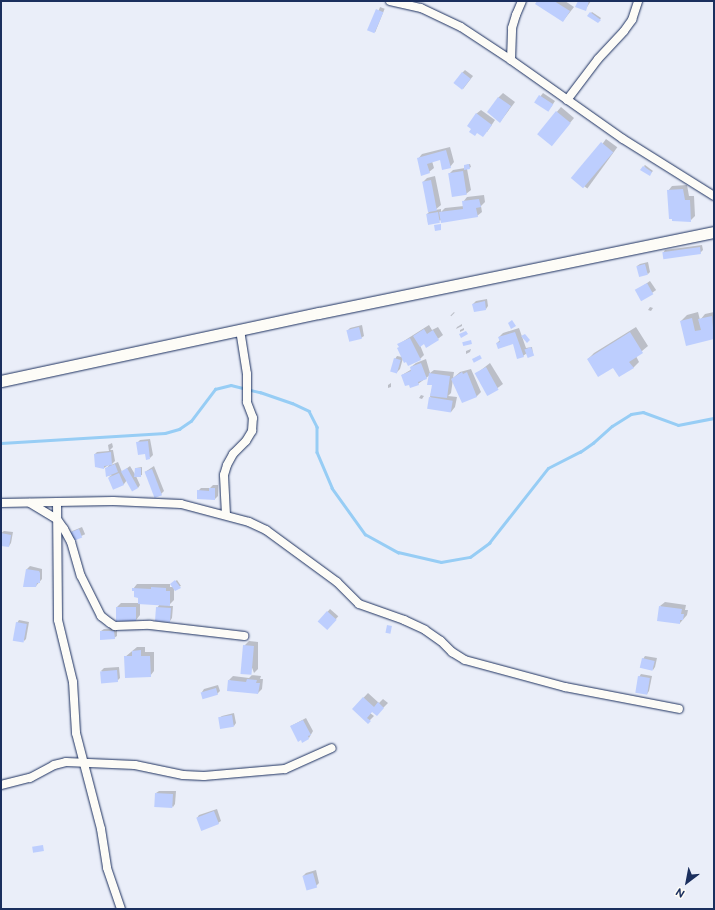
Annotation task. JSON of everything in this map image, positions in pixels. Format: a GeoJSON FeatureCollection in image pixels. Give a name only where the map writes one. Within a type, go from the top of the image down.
{"type":"FeatureCollection","features":[{"type":"Feature","properties":{"kind":"main road"},"geometry":{"type":"LineString","coordinates":[[1,381],[714,232]]}},
{"type":"Feature","properties":{"kind":"street"},"geometry":{"type":"LineString","coordinates":[[390,1],[421,8],[466,30],[623,139],[714,196]]}},
{"type":"Feature","properties":{"kind":"street"},"geometry":{"type":"LineString","coordinates":[[511,60],[512,28],[522,1]]}},
{"type":"Feature","properties":{"kind":"street"},"geometry":{"type":"LineString","coordinates":[[567,100],[598,59],[632,20],[638,1]]}},
{"type":"Feature","properties":{"kind":"street"},"geometry":{"type":"LineString","coordinates":[[226,515],[224,475],[227,464],[233,454],[246,441],[252,430],[253,418],[246,395],[248,384],[240,330]]}},
{"type":"Feature","properties":{"kind":"street"},"geometry":{"type":"LineString","coordinates":[[1,503],[113,501],[181,504],[226,515],[249,522],[266,530],[337,582],[359,604],[404,620],[425,630],[441,641],[452,652],[465,660],[565,687],[679,709]]}},
{"type":"Feature","properties":{"kind":"street"},"geometry":{"type":"LineString","coordinates":[[30,502],[57,519],[64,529],[71,542],[84,583],[101,616],[110,623],[115,626],[150,625],[244,636]]}},
{"type":"Feature","properties":{"kind":"street"},"geometry":{"type":"LineString","coordinates":[[57,502],[58,620],[73,682],[76,733],[82,763],[101,829],[107,868],[121,909]]}},
{"type":"Feature","properties":{"kind":"street"},"geometry":{"type":"LineString","coordinates":[[1,786],[30,778],[54,765],[66,762],[135,765],[183,775],[204,776],[285,769],[332,748]]}},
{"type":"Feature","properties":{"kind":"building"},"geometry":{"type":"Polygon","coordinates":[[[537,1],[554,1],[570,11],[563,22],[535,4],[537,1]]]}},
{"type":"Feature","properties":{"kind":"building"},"geometry":{"type":"Polygon","coordinates":[[[578,1],[589,1],[586,11],[575,7],[578,1]]]}},
{"type":"Feature","properties":{"kind":"building"},"geometry":{"type":"Polygon","coordinates":[[[376,9],[383,12],[374,33],[367,30],[376,9]]]}},
{"type":"Feature","properties":{"kind":"building"},"geometry":{"type":"Polygon","coordinates":[[[590,12],[601,20],[598,23],[587,16],[590,12]]]}},
{"type":"Feature","properties":{"kind":"building"},"geometry":{"type":"Polygon","coordinates":[[[462,72],[471,79],[462,90],[453,83],[462,72]]]}},
{"type":"Feature","properties":{"kind":"building"},"geometry":{"type":"Polygon","coordinates":[[[539,95],[553,104],[548,112],[534,103],[539,95]]]}},
{"type":"Feature","properties":{"kind":"building"},"geometry":{"type":"Polygon","coordinates":[[[498,97],[511,106],[500,123],[487,112],[498,97]]]}},
{"type":"Feature","properties":{"kind":"building"},"geometry":{"type":"Polygon","coordinates":[[[556,111],[571,123],[552,146],[537,134],[556,111]]]}},
{"type":"Feature","properties":{"kind":"building"},"geometry":{"type":"Polygon","coordinates":[[[476,113],[492,125],[483,137],[477,133],[475,136],[469,132],[471,129],[467,126],[476,113]]]}},
{"type":"Feature","properties":{"kind":"building"},"geometry":{"type":"Polygon","coordinates":[[[601,142],[613,152],[583,188],[571,178],[601,142]]]}},
{"type":"Feature","properties":{"kind":"building"},"geometry":{"type":"Polygon","coordinates":[[[446,150],[451,168],[442,170],[440,160],[427,164],[430,173],[421,176],[417,158],[446,150]]]}},
{"type":"Feature","properties":{"kind":"building"},"geometry":{"type":"Polygon","coordinates":[[[469,164],[470,169],[464,170],[464,165],[469,164]]]}},
{"type":"Feature","properties":{"kind":"building"},"geometry":{"type":"Polygon","coordinates":[[[643,166],[652,172],[650,176],[640,170],[643,166]]]}},
{"type":"Feature","properties":{"kind":"building"},"geometry":{"type":"Polygon","coordinates":[[[463,171],[467,195],[452,197],[448,173],[463,171]]]}},
{"type":"Feature","properties":{"kind":"building"},"geometry":{"type":"Polygon","coordinates":[[[431,180],[437,210],[428,212],[422,182],[431,180]]]}},
{"type":"Feature","properties":{"kind":"building"},"geometry":{"type":"Polygon","coordinates":[[[683,189],[685,200],[690,200],[691,222],[672,221],[672,219],[669,219],[667,190],[683,189]]]}},
{"type":"Feature","properties":{"kind":"building"},"geometry":{"type":"Polygon","coordinates":[[[479,199],[481,207],[476,208],[478,217],[441,223],[439,212],[463,209],[462,201],[479,199]]]}},
{"type":"Feature","properties":{"kind":"building"},"geometry":{"type":"Polygon","coordinates":[[[438,212],[440,223],[428,225],[426,214],[438,212]]]}},
{"type":"Feature","properties":{"kind":"building"},"geometry":{"type":"Polygon","coordinates":[[[441,224],[441,230],[435,231],[434,225],[441,224]]]}},
{"type":"Feature","properties":{"kind":"building"},"geometry":{"type":"Polygon","coordinates":[[[700,247],[701,254],[663,259],[662,252],[700,247]]]}},
{"type":"Feature","properties":{"kind":"building"},"geometry":{"type":"Polygon","coordinates":[[[645,264],[648,275],[639,277],[636,266],[645,264]]]}},
{"type":"Feature","properties":{"kind":"building"},"geometry":{"type":"Polygon","coordinates":[[[647,283],[653,294],[641,301],[635,290],[647,283]]]}},
{"type":"Feature","properties":{"kind":"building"},"geometry":{"type":"Polygon","coordinates":[[[485,301],[486,310],[474,312],[472,304],[485,301]]]}},
{"type":"Feature","properties":{"kind":"building"},"geometry":{"type":"Polygon","coordinates":[[[712,316],[714,339],[686,346],[680,321],[692,318],[695,331],[701,330],[698,319],[712,316]]]}},
{"type":"Feature","properties":{"kind":"building"},"geometry":{"type":"Polygon","coordinates":[[[512,320],[516,326],[511,329],[508,323],[512,320]]]}},
{"type":"Feature","properties":{"kind":"building"},"geometry":{"type":"Polygon","coordinates":[[[359,327],[362,339],[349,342],[346,330],[359,327]]]}},
{"type":"Feature","properties":{"kind":"building"},"geometry":{"type":"Polygon","coordinates":[[[424,329],[427,334],[433,330],[439,340],[426,348],[424,344],[420,347],[413,336],[424,329]]]}},
{"type":"Feature","properties":{"kind":"building"},"geometry":{"type":"Polygon","coordinates":[[[466,331],[468,334],[461,338],[459,334],[466,331]]]}},
{"type":"Feature","properties":{"kind":"building"},"geometry":{"type":"Polygon","coordinates":[[[515,332],[524,357],[517,359],[513,344],[498,349],[496,343],[500,342],[498,337],[515,332]]]}},
{"type":"Feature","properties":{"kind":"building"},"geometry":{"type":"Polygon","coordinates":[[[630,332],[643,353],[629,362],[634,368],[619,377],[613,368],[598,377],[587,359],[630,332]]]}},
{"type":"Feature","properties":{"kind":"building"},"geometry":{"type":"Polygon","coordinates":[[[525,334],[530,340],[527,343],[521,336],[525,334]]]}},
{"type":"Feature","properties":{"kind":"building"},"geometry":{"type":"Polygon","coordinates":[[[410,338],[421,360],[408,366],[406,362],[404,363],[397,348],[399,347],[397,344],[410,338]]]}},
{"type":"Feature","properties":{"kind":"building"},"geometry":{"type":"Polygon","coordinates":[[[471,340],[472,344],[463,346],[462,342],[471,340]]]}},
{"type":"Feature","properties":{"kind":"building"},"geometry":{"type":"Polygon","coordinates":[[[531,347],[534,355],[528,358],[524,350],[531,347]]]}},
{"type":"Feature","properties":{"kind":"building"},"geometry":{"type":"Polygon","coordinates":[[[480,355],[482,359],[474,363],[472,359],[480,355]]]}},
{"type":"Feature","properties":{"kind":"building"},"geometry":{"type":"Polygon","coordinates":[[[394,358],[401,360],[397,373],[390,371],[394,358]]]}},
{"type":"Feature","properties":{"kind":"building"},"geometry":{"type":"Polygon","coordinates":[[[421,363],[427,379],[418,382],[419,385],[410,388],[409,385],[405,386],[401,375],[411,371],[410,367],[421,363]]]}},
{"type":"Feature","properties":{"kind":"building"},"geometry":{"type":"Polygon","coordinates":[[[486,367],[499,390],[487,396],[475,373],[486,367]]]}},
{"type":"Feature","properties":{"kind":"building"},"geometry":{"type":"Polygon","coordinates":[[[462,372],[463,374],[467,372],[477,397],[462,403],[451,379],[462,372]]]}},
{"type":"Feature","properties":{"kind":"building"},"geometry":{"type":"Polygon","coordinates":[[[429,373],[450,376],[447,398],[430,396],[432,385],[427,385],[429,373]]]}},
{"type":"Feature","properties":{"kind":"building"},"geometry":{"type":"Polygon","coordinates":[[[429,397],[453,401],[451,413],[427,409],[429,397]]]}},
{"type":"Feature","properties":{"kind":"building"},"geometry":{"type":"Polygon","coordinates":[[[148,441],[150,459],[146,460],[145,454],[138,455],[136,442],[148,441]]]}},
{"type":"Feature","properties":{"kind":"building"},"geometry":{"type":"Polygon","coordinates":[[[111,452],[112,465],[104,466],[104,469],[95,467],[94,454],[111,452]]]}},
{"type":"Feature","properties":{"kind":"building"},"geometry":{"type":"Polygon","coordinates":[[[115,464],[118,472],[106,477],[105,468],[115,464]]]}},
{"type":"Feature","properties":{"kind":"building"},"geometry":{"type":"Polygon","coordinates":[[[127,468],[138,488],[132,492],[121,471],[127,468]]]}},
{"type":"Feature","properties":{"kind":"building"},"geometry":{"type":"Polygon","coordinates":[[[135,468],[141,468],[141,477],[134,477],[135,468]]]}},
{"type":"Feature","properties":{"kind":"building"},"geometry":{"type":"Polygon","coordinates":[[[152,469],[162,495],[155,498],[145,472],[152,469]]]}},
{"type":"Feature","properties":{"kind":"building"},"geometry":{"type":"Polygon","coordinates":[[[119,473],[124,485],[113,490],[108,478],[119,473]]]}},
{"type":"Feature","properties":{"kind":"building"},"geometry":{"type":"Polygon","coordinates":[[[209,488],[215,488],[215,500],[197,499],[197,490],[209,491],[209,488]]]}},
{"type":"Feature","properties":{"kind":"building"},"geometry":{"type":"Polygon","coordinates":[[[79,529],[82,537],[74,541],[71,532],[79,529]]]}},
{"type":"Feature","properties":{"kind":"building"},"geometry":{"type":"Polygon","coordinates":[[[1,533],[11,535],[9,547],[1,546],[1,533]]]}},
{"type":"Feature","properties":{"kind":"building"},"geometry":{"type":"Polygon","coordinates":[[[26,569],[39,571],[40,583],[37,583],[36,587],[23,587],[26,569]]]}},
{"type":"Feature","properties":{"kind":"building"},"geometry":{"type":"Polygon","coordinates":[[[175,580],[181,588],[175,591],[170,584],[175,580]]]}},
{"type":"Feature","properties":{"kind":"building"},"geometry":{"type":"Polygon","coordinates":[[[151,587],[166,588],[166,591],[170,591],[170,606],[138,604],[138,598],[134,597],[134,591],[132,591],[132,588],[151,589],[151,587]]]}},
{"type":"Feature","properties":{"kind":"building"},"geometry":{"type":"Polygon","coordinates":[[[659,606],[682,609],[681,614],[684,614],[683,620],[680,620],[680,624],[657,621],[659,606]]]}},
{"type":"Feature","properties":{"kind":"building"},"geometry":{"type":"Polygon","coordinates":[[[116,607],[136,607],[136,621],[116,621],[116,607]]]}},
{"type":"Feature","properties":{"kind":"building"},"geometry":{"type":"Polygon","coordinates":[[[156,607],[171,608],[170,622],[155,621],[156,607]]]}},
{"type":"Feature","properties":{"kind":"building"},"geometry":{"type":"Polygon","coordinates":[[[327,611],[337,620],[327,630],[318,621],[327,611]]]}},
{"type":"Feature","properties":{"kind":"building"},"geometry":{"type":"Polygon","coordinates":[[[16,622],[27,624],[24,643],[13,641],[16,622]]]}},
{"type":"Feature","properties":{"kind":"building"},"geometry":{"type":"Polygon","coordinates":[[[387,625],[392,626],[390,634],[385,633],[387,625]]]}},
{"type":"Feature","properties":{"kind":"building"},"geometry":{"type":"Polygon","coordinates":[[[100,631],[114,631],[115,639],[100,640],[100,631]]]}},
{"type":"Feature","properties":{"kind":"building"},"geometry":{"type":"Polygon","coordinates":[[[243,645],[254,646],[251,675],[240,674],[243,645]]]}},
{"type":"Feature","properties":{"kind":"building"},"geometry":{"type":"Polygon","coordinates":[[[141,650],[141,656],[150,656],[151,677],[125,678],[124,656],[132,656],[132,651],[141,650]]]}},
{"type":"Feature","properties":{"kind":"building"},"geometry":{"type":"Polygon","coordinates":[[[642,658],[655,661],[652,671],[640,668],[642,658]]]}},
{"type":"Feature","properties":{"kind":"building"},"geometry":{"type":"Polygon","coordinates":[[[117,670],[118,682],[101,683],[100,671],[117,670]]]}},
{"type":"Feature","properties":{"kind":"building"},"geometry":{"type":"Polygon","coordinates":[[[638,676],[650,678],[647,695],[635,693],[638,676]]]}},
{"type":"Feature","properties":{"kind":"building"},"geometry":{"type":"Polygon","coordinates":[[[247,679],[257,680],[256,683],[260,683],[258,694],[227,691],[228,680],[246,682],[247,679]]]}},
{"type":"Feature","properties":{"kind":"building"},"geometry":{"type":"Polygon","coordinates":[[[216,688],[218,695],[203,699],[201,692],[216,688]]]}},
{"type":"Feature","properties":{"kind":"building"},"geometry":{"type":"Polygon","coordinates":[[[363,697],[374,707],[378,702],[384,708],[377,716],[372,712],[367,718],[371,721],[368,724],[352,709],[363,697]]]}},
{"type":"Feature","properties":{"kind":"building"},"geometry":{"type":"Polygon","coordinates":[[[232,715],[234,727],[220,729],[218,717],[232,715]]]}},
{"type":"Feature","properties":{"kind":"building"},"geometry":{"type":"Polygon","coordinates":[[[303,720],[311,735],[308,736],[309,739],[302,743],[301,740],[298,742],[290,726],[303,720]]]}},
{"type":"Feature","properties":{"kind":"building"},"geometry":{"type":"Polygon","coordinates":[[[155,793],[173,794],[172,808],[154,807],[155,793]]]}},
{"type":"Feature","properties":{"kind":"building"},"geometry":{"type":"Polygon","coordinates":[[[214,811],[219,824],[201,831],[196,818],[214,811]]]}},
{"type":"Feature","properties":{"kind":"building"},"geometry":{"type":"Polygon","coordinates":[[[43,845],[44,851],[33,853],[32,847],[43,845]]]}},
{"type":"Feature","properties":{"kind":"building"},"geometry":{"type":"Polygon","coordinates":[[[313,873],[317,887],[307,890],[302,876],[313,873]]]}},
{"type":"Feature","properties":{"kind":"waterway"},"geometry":{"type":"LineString","coordinates":[[1,443],[165,433],[179,429],[191,421],[215,389],[231,385],[260,392],[292,403],[309,411],[317,427],[317,452],[332,488],[365,534],[398,552],[441,562],[470,557],[489,543],[548,468],[580,452],[593,443],[612,426],[631,414],[643,412],[678,425],[714,418]]}}]}
